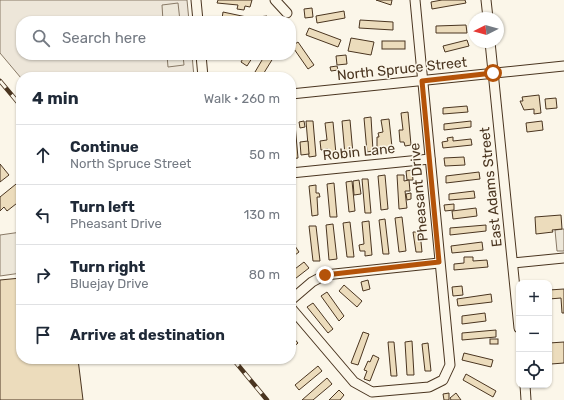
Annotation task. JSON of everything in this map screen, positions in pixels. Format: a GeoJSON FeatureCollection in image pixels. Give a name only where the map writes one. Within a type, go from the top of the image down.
{"type":"FeatureCollection","features":[{"type":"Feature","properties":{"kind":"street"},"geometry":{"type":"LineString","coordinates":[[196,0],[198,16]]}},
{"type":"Feature","properties":{"kind":"street"},"geometry":{"type":"LineString","coordinates":[[275,0],[287,13]]}},
{"type":"Feature","properties":{"kind":"street","name":"Pheasant Drive"},"geometry":{"type":"LineString","coordinates":[[296,314],[354,382],[364,389],[372,392],[429,386],[443,380],[450,365],[415,0]]}},
{"type":"Feature","properties":{"kind":"street"},"geometry":{"type":"LineString","coordinates":[[486,0],[487,12]]}},
{"type":"Feature","properties":{"kind":"street","name":"East Adams Street"},"geometry":{"type":"LineString","coordinates":[[491,48],[518,316]]}},
{"type":"Feature","properties":{"kind":"street"},"geometry":{"type":"LineString","coordinates":[[201,60],[203,72]]}},
{"type":"Feature","properties":{"kind":"street","name":"North Spruce Street"},"geometry":{"type":"LineString","coordinates":[[296,94],[564,66]]}},
{"type":"Feature","properties":{"kind":"street","name":"Robin Lane"},"geometry":{"type":"LineString","coordinates":[[296,172],[430,159]]}},
{"type":"Feature","properties":{"kind":"street"},"geometry":{"type":"LineString","coordinates":[[513,263],[564,258]]}},
{"type":"Feature","properties":{"kind":"street"},"geometry":{"type":"LineString","coordinates":[[296,296],[312,282],[325,275],[439,262]]}},
{"type":"Feature","properties":{"kind":"street"},"geometry":{"type":"LineString","coordinates":[[524,388],[526,400]]}},
{"type":"Feature","properties":{"kind":"shaded area"},"geometry":{"type":"Polygon","coordinates":[[[0,0],[187,0],[189,16],[16,16],[16,60],[192,60],[194,72],[16,72],[0,53],[0,0]]]}},
{"type":"Feature","properties":{"kind":"shaded area"},"geometry":{"type":"Polygon","coordinates":[[[178,3],[179,16],[163,16],[162,5],[178,3]]]}},
{"type":"Feature","properties":{"kind":"shaded area"},"geometry":{"type":"Polygon","coordinates":[[[167,60],[184,60],[184,65],[168,67],[167,60]]]}},
{"type":"Feature","properties":{"kind":"shaded area"},"geometry":{"type":"Polygon","coordinates":[[[564,229],[564,251],[557,251],[555,230],[564,229]]]}},
{"type":"Feature","properties":{"kind":"shaded area"},"geometry":{"type":"Polygon","coordinates":[[[16,233],[16,274],[0,276],[0,235],[16,233]]]}},
{"type":"Feature","properties":{"kind":"building"},"geometry":{"type":"Polygon","coordinates":[[[218,0],[252,0],[250,7],[245,6],[244,10],[237,9],[238,5],[217,3],[218,0]]]}},
{"type":"Feature","properties":{"kind":"building"},"geometry":{"type":"Polygon","coordinates":[[[376,0],[392,0],[391,5],[376,0]]]}},
{"type":"Feature","properties":{"kind":"building"},"geometry":{"type":"Polygon","coordinates":[[[442,0],[465,0],[466,3],[432,9],[431,2],[442,0]]]}},
{"type":"Feature","properties":{"kind":"building"},"geometry":{"type":"Polygon","coordinates":[[[312,8],[313,17],[305,18],[304,9],[312,8]]]}},
{"type":"Feature","properties":{"kind":"building"},"geometry":{"type":"Polygon","coordinates":[[[344,11],[345,18],[317,23],[316,16],[344,11]]]}},
{"type":"Feature","properties":{"kind":"building"},"geometry":{"type":"Polygon","coordinates":[[[223,12],[242,16],[222,16],[223,12]]]}},
{"type":"Feature","properties":{"kind":"building"},"geometry":{"type":"Polygon","coordinates":[[[360,20],[393,22],[393,30],[359,28],[360,20]]]}},
{"type":"Feature","properties":{"kind":"building"},"geometry":{"type":"Polygon","coordinates":[[[466,25],[467,33],[436,33],[436,26],[466,25]]]}},
{"type":"Feature","properties":{"kind":"building"},"geometry":{"type":"Polygon","coordinates":[[[309,28],[341,40],[338,47],[306,35],[309,28]]]}},
{"type":"Feature","properties":{"kind":"building"},"geometry":{"type":"Polygon","coordinates":[[[351,38],[374,42],[371,55],[348,51],[351,38]]]}},
{"type":"Feature","properties":{"kind":"building"},"geometry":{"type":"Polygon","coordinates":[[[467,40],[468,43],[468,46],[445,52],[443,46],[467,40]]]}},
{"type":"Feature","properties":{"kind":"building"},"geometry":{"type":"Polygon","coordinates":[[[382,41],[405,41],[405,49],[382,49],[382,41]]]}},
{"type":"Feature","properties":{"kind":"building"},"geometry":{"type":"Polygon","coordinates":[[[298,42],[314,65],[308,69],[296,52],[296,43],[298,42]]]}},
{"type":"Feature","properties":{"kind":"building"},"geometry":{"type":"Polygon","coordinates":[[[346,55],[347,64],[337,65],[336,56],[346,55]]]}},
{"type":"Feature","properties":{"kind":"building"},"geometry":{"type":"Polygon","coordinates":[[[242,60],[251,60],[247,66],[241,62],[242,60]]]}},
{"type":"Feature","properties":{"kind":"building"},"geometry":{"type":"Polygon","coordinates":[[[262,60],[272,60],[264,72],[255,72],[262,60]]]}},
{"type":"Feature","properties":{"kind":"building"},"geometry":{"type":"Polygon","coordinates":[[[337,66],[338,70],[331,71],[330,67],[337,66]]]}},
{"type":"Feature","properties":{"kind":"building"},"geometry":{"type":"Polygon","coordinates":[[[539,95],[541,113],[534,114],[534,109],[524,110],[520,101],[523,101],[522,97],[539,95]]]}},
{"type":"Feature","properties":{"kind":"building"},"geometry":{"type":"Polygon","coordinates":[[[556,98],[557,108],[546,109],[545,99],[556,98]]]}},
{"type":"Feature","properties":{"kind":"building"},"geometry":{"type":"Polygon","coordinates":[[[467,106],[468,112],[443,114],[443,108],[467,106]]]}},
{"type":"Feature","properties":{"kind":"building"},"geometry":{"type":"Polygon","coordinates":[[[408,112],[411,145],[405,146],[404,142],[400,142],[399,130],[403,130],[401,113],[408,112]]]}},
{"type":"Feature","properties":{"kind":"building"},"geometry":{"type":"Polygon","coordinates":[[[371,117],[373,151],[367,152],[364,118],[371,117]]]}},
{"type":"Feature","properties":{"kind":"building"},"geometry":{"type":"Polygon","coordinates":[[[389,119],[392,147],[377,148],[377,137],[379,137],[378,133],[383,132],[381,120],[389,119]]]}},
{"type":"Feature","properties":{"kind":"building"},"geometry":{"type":"Polygon","coordinates":[[[350,120],[353,154],[345,155],[342,121],[350,120]]]}},
{"type":"Feature","properties":{"kind":"building"},"geometry":{"type":"Polygon","coordinates":[[[304,121],[305,127],[300,128],[299,122],[304,121]]]}},
{"type":"Feature","properties":{"kind":"building"},"geometry":{"type":"Polygon","coordinates":[[[306,121],[313,121],[316,156],[309,157],[306,121]]]}},
{"type":"Feature","properties":{"kind":"building"},"geometry":{"type":"Polygon","coordinates":[[[471,121],[471,127],[444,130],[444,124],[471,121]]]}},
{"type":"Feature","properties":{"kind":"building"},"geometry":{"type":"Polygon","coordinates":[[[542,121],[543,130],[527,132],[526,123],[542,121]]]}},
{"type":"Feature","properties":{"kind":"building"},"geometry":{"type":"Polygon","coordinates":[[[333,122],[336,154],[329,155],[328,149],[321,150],[320,141],[327,140],[325,123],[333,122]]]}},
{"type":"Feature","properties":{"kind":"building"},"geometry":{"type":"Polygon","coordinates":[[[296,135],[298,158],[296,158],[296,135]]]}},
{"type":"Feature","properties":{"kind":"building"},"geometry":{"type":"Polygon","coordinates":[[[453,137],[453,141],[471,139],[472,145],[443,148],[442,142],[448,141],[447,138],[453,137]]]}},
{"type":"Feature","properties":{"kind":"building"},"geometry":{"type":"Polygon","coordinates":[[[308,141],[309,154],[301,155],[300,142],[308,141]]]}},
{"type":"Feature","properties":{"kind":"building"},"geometry":{"type":"Polygon","coordinates":[[[464,157],[465,165],[445,166],[444,158],[464,157]]]}},
{"type":"Feature","properties":{"kind":"building"},"geometry":{"type":"Polygon","coordinates":[[[0,164],[9,175],[0,182],[0,164]]]}},
{"type":"Feature","properties":{"kind":"building"},"geometry":{"type":"Polygon","coordinates":[[[412,170],[413,180],[407,180],[406,171],[412,170]]]}},
{"type":"Feature","properties":{"kind":"building"},"geometry":{"type":"Polygon","coordinates":[[[479,172],[480,179],[446,183],[446,176],[479,172]]]}},
{"type":"Feature","properties":{"kind":"building"},"geometry":{"type":"Polygon","coordinates":[[[385,175],[388,209],[381,210],[378,176],[385,175]]]}},
{"type":"Feature","properties":{"kind":"building"},"geometry":{"type":"Polygon","coordinates":[[[397,175],[404,175],[404,181],[409,180],[410,191],[405,191],[407,208],[399,209],[397,175]]]}},
{"type":"Feature","properties":{"kind":"building"},"geometry":{"type":"Polygon","coordinates":[[[362,179],[368,179],[371,213],[365,213],[362,179]]]}},
{"type":"Feature","properties":{"kind":"building"},"geometry":{"type":"Polygon","coordinates":[[[359,180],[361,194],[354,195],[353,181],[359,180]]]}},
{"type":"Feature","properties":{"kind":"building"},"geometry":{"type":"Polygon","coordinates":[[[352,181],[355,211],[349,212],[346,182],[352,181]]]}},
{"type":"Feature","properties":{"kind":"building"},"geometry":{"type":"Polygon","coordinates":[[[334,183],[337,217],[330,217],[327,184],[334,183]]]}},
{"type":"Feature","properties":{"kind":"building"},"geometry":{"type":"Polygon","coordinates":[[[16,184],[16,204],[7,211],[4,207],[0,211],[0,197],[16,184]]]}},
{"type":"Feature","properties":{"kind":"building"},"geometry":{"type":"Polygon","coordinates":[[[316,185],[316,193],[319,193],[320,197],[317,197],[318,215],[312,216],[309,186],[316,185]]]}},
{"type":"Feature","properties":{"kind":"building"},"geometry":{"type":"Polygon","coordinates":[[[474,191],[475,198],[449,200],[449,194],[474,191]]]}},
{"type":"Feature","properties":{"kind":"building"},"geometry":{"type":"Polygon","coordinates":[[[411,193],[411,199],[407,200],[406,194],[411,193]]]}},
{"type":"Feature","properties":{"kind":"building"},"geometry":{"type":"Polygon","coordinates":[[[454,204],[454,210],[445,211],[444,205],[454,204]]]}},
{"type":"Feature","properties":{"kind":"building"},"geometry":{"type":"Polygon","coordinates":[[[476,208],[477,216],[453,219],[452,211],[476,208]]]}},
{"type":"Feature","properties":{"kind":"building"},"geometry":{"type":"Polygon","coordinates":[[[561,215],[562,229],[552,230],[553,232],[536,234],[535,217],[561,215]]]}},
{"type":"Feature","properties":{"kind":"building"},"geometry":{"type":"Polygon","coordinates":[[[402,217],[406,251],[399,252],[395,218],[402,217]]]}},
{"type":"Feature","properties":{"kind":"building"},"geometry":{"type":"Polygon","coordinates":[[[385,219],[389,254],[383,254],[379,220],[385,219]]]}},
{"type":"Feature","properties":{"kind":"building"},"geometry":{"type":"Polygon","coordinates":[[[369,221],[372,255],[365,256],[365,251],[360,251],[359,245],[364,244],[362,222],[369,221]]]}},
{"type":"Feature","properties":{"kind":"building"},"geometry":{"type":"Polygon","coordinates":[[[350,222],[354,257],[347,257],[343,223],[350,222]]]}},
{"type":"Feature","properties":{"kind":"building"},"geometry":{"type":"Polygon","coordinates":[[[333,224],[337,259],[329,260],[326,225],[333,224]]]}},
{"type":"Feature","properties":{"kind":"building"},"geometry":{"type":"Polygon","coordinates":[[[486,225],[486,231],[450,235],[450,228],[486,225]]]}},
{"type":"Feature","properties":{"kind":"building"},"geometry":{"type":"Polygon","coordinates":[[[309,226],[316,226],[320,261],[313,261],[309,226]]]}},
{"type":"Feature","properties":{"kind":"building"},"geometry":{"type":"Polygon","coordinates":[[[413,232],[420,232],[422,252],[416,252],[413,232]]]}},
{"type":"Feature","properties":{"kind":"building"},"geometry":{"type":"Polygon","coordinates":[[[482,242],[483,250],[452,253],[451,246],[482,242]]]}},
{"type":"Feature","properties":{"kind":"building"},"geometry":{"type":"Polygon","coordinates":[[[296,248],[299,252],[296,254],[296,248]]]}},
{"type":"Feature","properties":{"kind":"building"},"geometry":{"type":"Polygon","coordinates":[[[464,257],[473,257],[473,261],[487,260],[488,267],[454,270],[454,264],[464,263],[464,257]]]}},
{"type":"Feature","properties":{"kind":"building"},"geometry":{"type":"Polygon","coordinates":[[[304,262],[309,268],[296,278],[296,268],[304,262]]]}},
{"type":"Feature","properties":{"kind":"building"},"geometry":{"type":"Polygon","coordinates":[[[16,278],[16,364],[79,364],[83,400],[0,400],[0,280],[16,278]]]}},
{"type":"Feature","properties":{"kind":"building"},"geometry":{"type":"Polygon","coordinates":[[[368,280],[370,289],[363,291],[361,282],[368,280]]]}},
{"type":"Feature","properties":{"kind":"building"},"geometry":{"type":"Polygon","coordinates":[[[344,285],[362,301],[357,307],[339,291],[344,285]]]}},
{"type":"Feature","properties":{"kind":"building"},"geometry":{"type":"Polygon","coordinates":[[[462,286],[463,295],[453,296],[452,287],[462,286]]]}},
{"type":"Feature","properties":{"kind":"building"},"geometry":{"type":"Polygon","coordinates":[[[564,289],[564,313],[562,313],[561,298],[552,299],[552,290],[564,289]]]}},
{"type":"Feature","properties":{"kind":"building"},"geometry":{"type":"Polygon","coordinates":[[[327,292],[344,316],[339,321],[321,296],[327,292]]]}},
{"type":"Feature","properties":{"kind":"building"},"geometry":{"type":"Polygon","coordinates":[[[491,294],[492,302],[458,306],[457,299],[491,294]]]}},
{"type":"Feature","properties":{"kind":"building"},"geometry":{"type":"Polygon","coordinates":[[[313,303],[333,329],[328,333],[307,307],[313,303]]]}},
{"type":"Feature","properties":{"kind":"building"},"geometry":{"type":"Polygon","coordinates":[[[485,313],[486,321],[462,324],[462,316],[485,313]]]}},
{"type":"Feature","properties":{"kind":"building"},"geometry":{"type":"Polygon","coordinates":[[[496,330],[496,337],[462,340],[462,333],[496,330]]]}},
{"type":"Feature","properties":{"kind":"building"},"geometry":{"type":"Polygon","coordinates":[[[363,332],[369,334],[358,365],[351,363],[363,332]]]}},
{"type":"Feature","properties":{"kind":"building"},"geometry":{"type":"Polygon","coordinates":[[[490,339],[498,339],[498,344],[490,344],[490,339]]]}},
{"type":"Feature","properties":{"kind":"building"},"geometry":{"type":"Polygon","coordinates":[[[412,341],[414,375],[407,375],[405,342],[412,341]]]}},
{"type":"Feature","properties":{"kind":"building"},"geometry":{"type":"Polygon","coordinates":[[[388,342],[394,342],[397,376],[391,376],[388,342]]]}},
{"type":"Feature","properties":{"kind":"building"},"geometry":{"type":"Polygon","coordinates":[[[564,342],[564,363],[552,364],[552,343],[564,342]]]}},
{"type":"Feature","properties":{"kind":"building"},"geometry":{"type":"Polygon","coordinates":[[[428,343],[431,371],[425,371],[422,344],[428,343]]]}},
{"type":"Feature","properties":{"kind":"building"},"geometry":{"type":"Polygon","coordinates":[[[464,353],[493,360],[491,367],[462,360],[464,353]]]}},
{"type":"Feature","properties":{"kind":"building"},"geometry":{"type":"Polygon","coordinates":[[[373,355],[379,358],[370,381],[364,379],[367,371],[364,370],[368,361],[370,362],[373,355]]]}},
{"type":"Feature","properties":{"kind":"building"},"geometry":{"type":"Polygon","coordinates":[[[318,366],[322,371],[299,390],[295,385],[318,366]]]}},
{"type":"Feature","properties":{"kind":"building"},"geometry":{"type":"Polygon","coordinates":[[[466,374],[496,391],[493,397],[463,380],[466,374]]]}},
{"type":"Feature","properties":{"kind":"building"},"geometry":{"type":"Polygon","coordinates":[[[327,378],[332,384],[313,400],[302,400],[327,378]]]}},
{"type":"Feature","properties":{"kind":"building"},"geometry":{"type":"Polygon","coordinates":[[[339,390],[344,395],[340,400],[329,400],[339,390]]]}},
{"type":"Feature","properties":{"kind":"building"},"geometry":{"type":"Polygon","coordinates":[[[449,393],[449,400],[444,400],[443,394],[449,393]]]}},
{"type":"Feature","properties":{"kind":"building"},"geometry":{"type":"Polygon","coordinates":[[[456,393],[461,400],[451,400],[450,398],[456,393]]]}},
{"type":"Feature","properties":{"kind":"railway"},"geometry":{"type":"LineString","coordinates":[[0,81],[16,100]]}},
{"type":"Feature","properties":{"kind":"railway"},"geometry":{"type":"LineString","coordinates":[[237,364],[267,400]]}},
{"type":"Feature","properties":{"kind":"route"},"geometry":{"type":"LineString","coordinates":[[325,275],[338,272],[439,262],[422,81],[493,73]]}}]}
